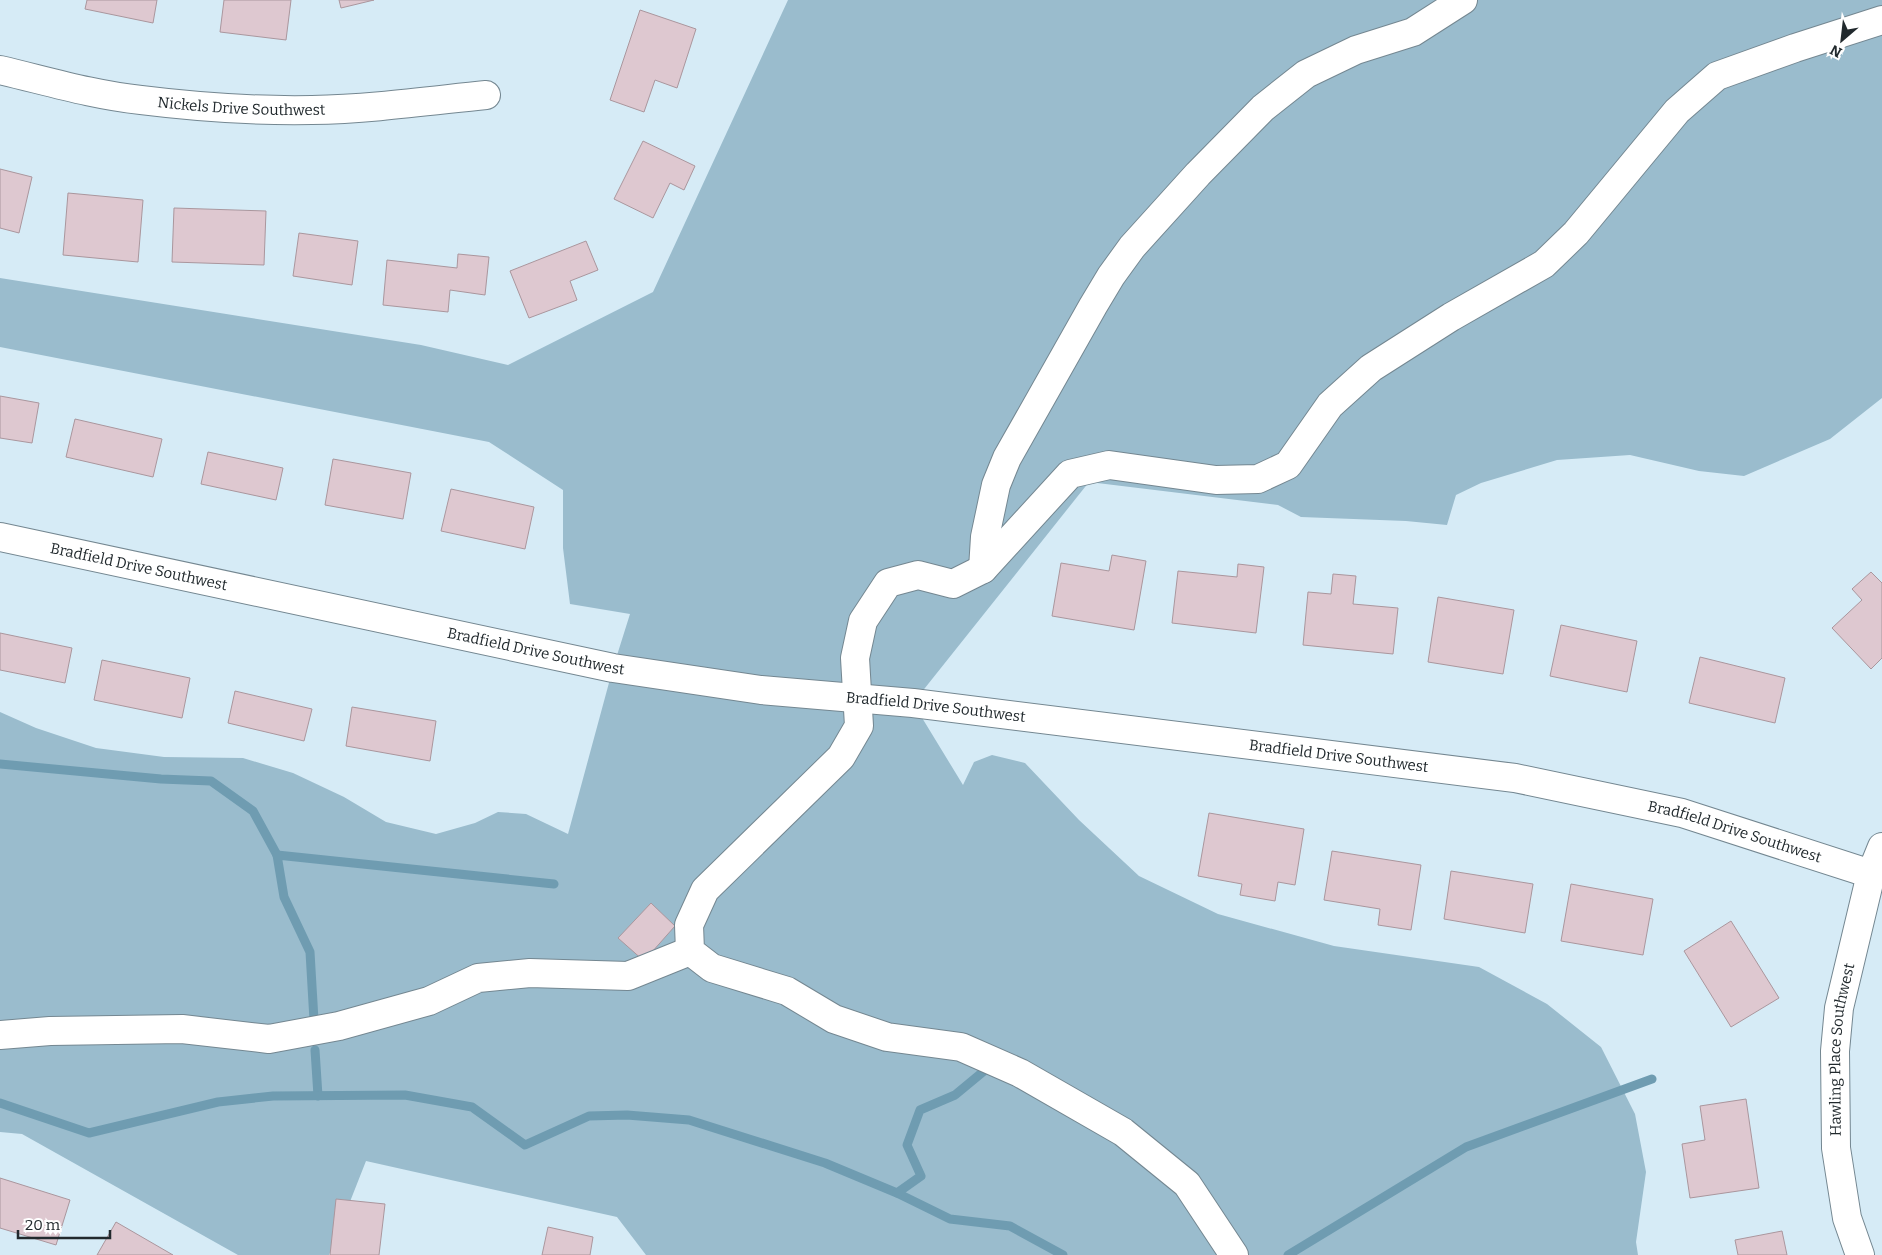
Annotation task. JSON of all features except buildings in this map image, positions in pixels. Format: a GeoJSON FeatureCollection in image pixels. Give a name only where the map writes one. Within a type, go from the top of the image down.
{"type":"FeatureCollection","features":[{"type":"Feature","properties":{"kind":"street"},"geometry":{"type":"LineString","coordinates":[[983,569],[985,537],[991,508],[996,486],[1007,458],[1093,306],[1111,276],[1132,247],[1198,174],[1263,108],[1306,74],[1356,50],[1413,32],[1463,0]]}},
{"type":"Feature","properties":{"kind":"street"},"geometry":{"type":"LineString","coordinates":[[690,951],[689,925],[705,890],[842,757],[860,726],[855,658],[863,621],[888,583],[918,575],[953,584],[983,569],[1070,474],[1110,464],[1216,480],[1258,479],[1288,465],[1330,405],[1371,368],[1451,317],[1544,264],[1576,233],[1677,111],[1717,76],[1882,20]]}},
{"type":"Feature","properties":{"kind":"street","name":"Nickels Drive Southwest"},"geometry":{"type":"LineString","coordinates":[[0,70],[91,92],[140,100],[242,109],[312,110],[367,107],[486,95]]}},
{"type":"Feature","properties":{"kind":"street","name":"Bradfield Drive Southwest"},"geometry":{"type":"LineString","coordinates":[[0,537],[613,668],[761,690],[913,703],[1515,778],[1682,813],[1871,874]]}},
{"type":"Feature","properties":{"kind":"street","name":"Hawling Place Southwest"},"geometry":{"type":"LineString","coordinates":[[1860,1255],[1847,1218],[1836,1148],[1836,1051],[1839,1008],[1871,874],[1882,847]]}},
{"type":"Feature","properties":{"kind":"street"},"geometry":{"type":"LineString","coordinates":[[0,1035],[90,1029],[182,1029],[269,1039],[339,1026],[429,1001],[478,978],[530,973],[628,976],[690,951]]}},
{"type":"Feature","properties":{"kind":"street"},"geometry":{"type":"LineString","coordinates":[[690,951],[712,968],[788,991],[834,1019],[887,1037],[961,1047],[1020,1072],[1123,1132],[1187,1184],[1234,1255]]}},
{"type":"Feature","properties":{"kind":"shaded area"},"geometry":{"type":"Polygon","coordinates":[[[788,0],[1882,0],[1882,398],[1830,439],[1744,476],[1699,471],[1630,455],[1557,460],[1481,483],[1456,495],[1447,525],[1406,521],[1301,517],[1278,505],[1089,482],[913,703],[963,785],[974,762],[992,755],[1025,763],[1079,820],[1139,876],[1218,914],[1334,946],[1479,967],[1547,1004],[1601,1047],[1635,1114],[1646,1172],[1636,1242],[1638,1255],[646,1255],[617,1217],[366,1161],[329,1255],[238,1255],[22,1134],[0,1132],[0,712],[36,728],[96,748],[164,757],[243,758],[293,773],[344,797],[386,822],[436,834],[475,823],[498,812],[526,814],[568,834],[613,668],[630,614],[570,604],[563,548],[563,490],[489,442],[0,347],[0,278],[421,345],[508,365],[653,292],[788,0]]]}},
{"type":"Feature","properties":{"kind":"waterway"},"geometry":{"type":"LineString","coordinates":[[0,764],[161,779],[211,781],[253,811],[277,855]]}},
{"type":"Feature","properties":{"kind":"waterway"},"geometry":{"type":"LineString","coordinates":[[314,1020],[310,952],[284,897],[277,855],[554,884]]}},
{"type":"Feature","properties":{"kind":"waterway"},"geometry":{"type":"LineString","coordinates":[[315,1050],[318,1096]]}},
{"type":"Feature","properties":{"kind":"waterway"},"geometry":{"type":"LineString","coordinates":[[897,1193],[921,1176],[907,1145],[920,1110],[955,1095],[984,1071]]}},
{"type":"Feature","properties":{"kind":"waterway"},"geometry":{"type":"LineString","coordinates":[[1288,1255],[1466,1147],[1652,1079]]}},
{"type":"Feature","properties":{"kind":"waterway"},"geometry":{"type":"LineString","coordinates":[[0,1103],[89,1133],[218,1102],[273,1096],[405,1095],[472,1107],[525,1145],[589,1116],[627,1115],[689,1120],[825,1163],[897,1193],[950,1219],[1010,1226],[1063,1255]]}}]}
